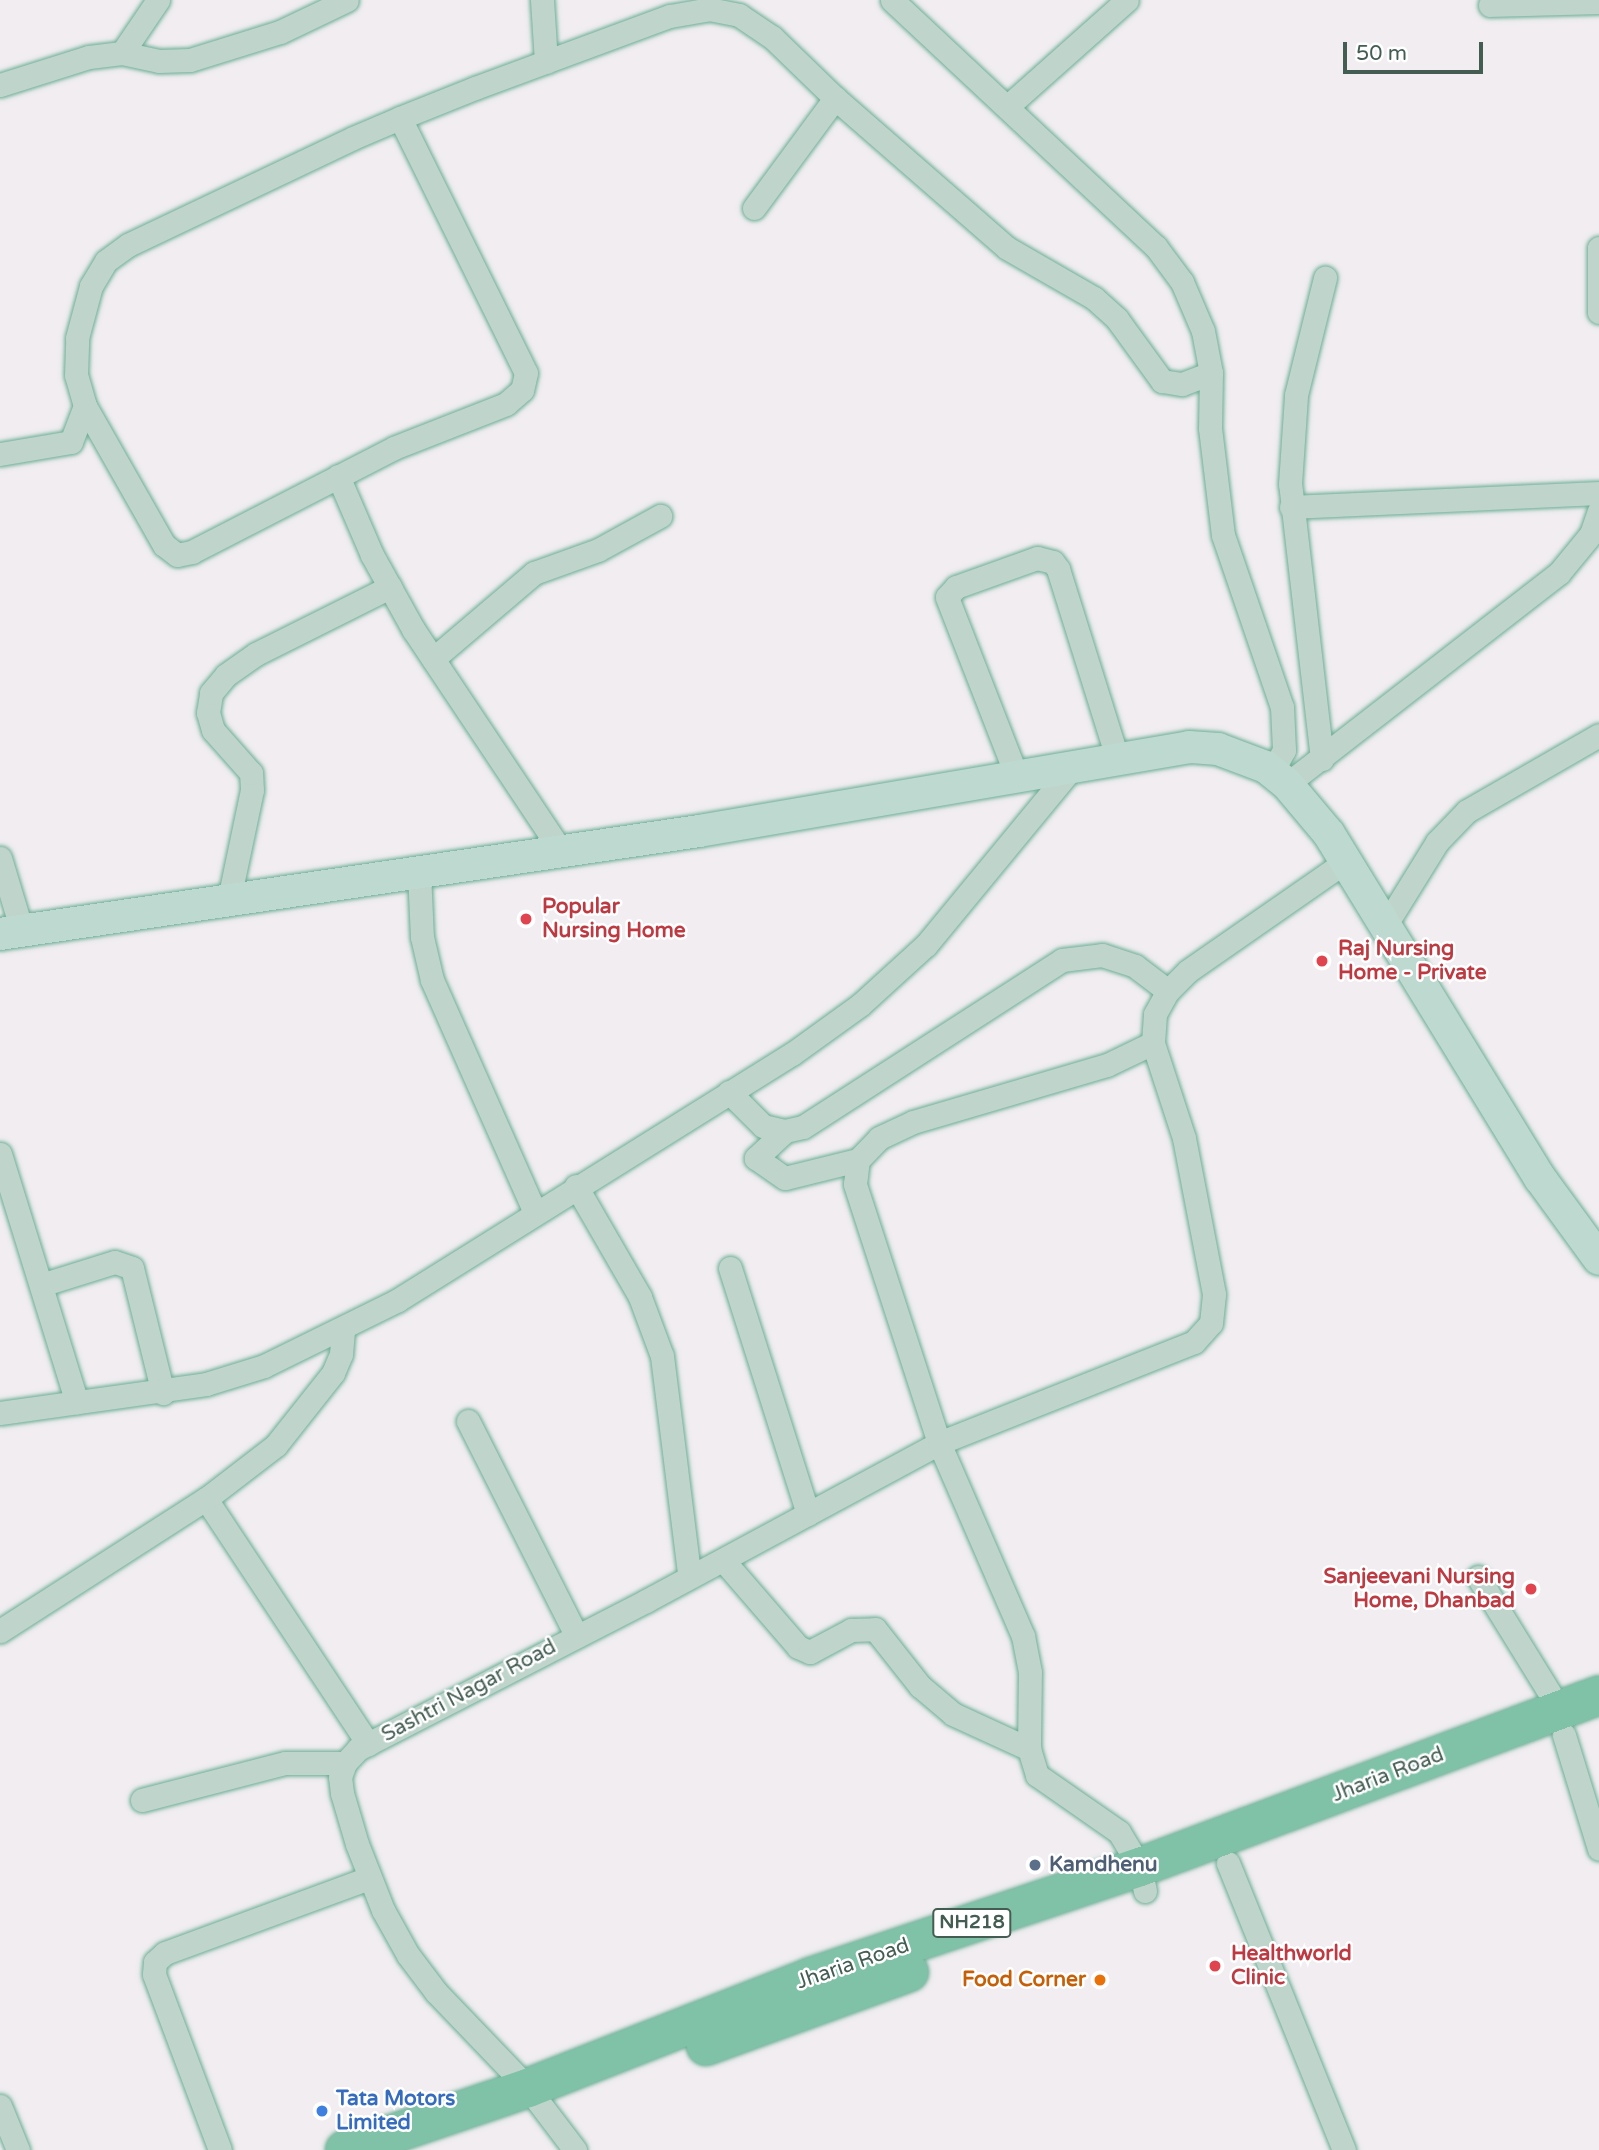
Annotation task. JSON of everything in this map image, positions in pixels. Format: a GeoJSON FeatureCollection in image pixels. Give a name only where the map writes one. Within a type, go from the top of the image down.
{"type":"FeatureCollection","features":[{"type":"Feature","properties":{"kind":"highway","name":"Jharia Road"},"geometry":{"type":"LineString","coordinates":[[1143,1879],[1228,1863],[1574,1722],[1599,1695]]}},
{"type":"Feature","properties":{"kind":"highway","name":"Jharia Road"},"geometry":{"type":"LineString","coordinates":[[345,2150],[536,2097],[873,1984],[1143,1879],[1574,1722]]}},
{"type":"Feature","properties":{"kind":"highway","name":"Jharia Road"},"geometry":{"type":"LineString","coordinates":[[412,2150],[536,2097]]}},
{"type":"Feature","properties":{"kind":"main road"},"geometry":{"type":"LineString","coordinates":[[11,933],[562,852],[1017,778],[1189,747],[1218,749],[1242,755],[1280,778],[1345,862],[1540,1178],[1599,1259]]}},
{"type":"Feature","properties":{"kind":"street"},"geometry":{"type":"LineString","coordinates":[[122,53],[158,0]]}},
{"type":"Feature","properties":{"kind":"street"},"geometry":{"type":"LineString","coordinates":[[0,85],[89,57],[122,53],[159,61],[190,60],[280,32],[347,0]]}},
{"type":"Feature","properties":{"kind":"street"},"geometry":{"type":"LineString","coordinates":[[542,0],[546,62]]}},
{"type":"Feature","properties":{"kind":"street"},"geometry":{"type":"LineString","coordinates":[[892,0],[1009,106],[1156,247],[1182,282],[1203,331],[1211,373],[1211,442],[1223,536],[1286,728],[1280,778]]}},
{"type":"Feature","properties":{"kind":"street"},"geometry":{"type":"LineString","coordinates":[[1009,106],[1127,0]]}},
{"type":"Feature","properties":{"kind":"street"},"geometry":{"type":"LineString","coordinates":[[1490,5],[1599,2]]}},
{"type":"Feature","properties":{"kind":"street"},"geometry":{"type":"LineString","coordinates":[[400,118],[526,373],[522,390],[506,404],[449,424],[338,476],[192,552],[177,555],[164,545],[85,406],[76,374],[76,338],[91,286],[106,261],[139,239],[400,118],[670,16],[709,9],[739,15],[772,37],[835,98],[1007,248],[1094,298],[1117,319],[1162,381],[1182,384],[1211,373]]}},
{"type":"Feature","properties":{"kind":"street"},"geometry":{"type":"LineString","coordinates":[[754,208],[835,98]]}},
{"type":"Feature","properties":{"kind":"street"},"geometry":{"type":"LineString","coordinates":[[1599,248],[1599,312]]}},
{"type":"Feature","properties":{"kind":"street"},"geometry":{"type":"LineString","coordinates":[[1322,760],[1291,507],[1290,435],[1325,278]]}},
{"type":"Feature","properties":{"kind":"street"},"geometry":{"type":"LineString","coordinates":[[0,454],[58,447],[71,442],[79,431],[85,406]]}},
{"type":"Feature","properties":{"kind":"street"},"geometry":{"type":"LineString","coordinates":[[338,476],[390,587],[433,659],[562,852]]}},
{"type":"Feature","properties":{"kind":"street"},"geometry":{"type":"LineString","coordinates":[[1291,507],[1599,494]]}},
{"type":"Feature","properties":{"kind":"street"},"geometry":{"type":"LineString","coordinates":[[1280,778],[1322,760],[1417,680],[1559,573],[1591,534],[1599,512]]}},
{"type":"Feature","properties":{"kind":"street"},"geometry":{"type":"LineString","coordinates":[[433,659],[534,573],[598,550],[660,516]]}},
{"type":"Feature","properties":{"kind":"street"},"geometry":{"type":"LineString","coordinates":[[1017,778],[947,597],[956,587],[1037,558],[1053,562],[1058,569],[1118,760]]}},
{"type":"Feature","properties":{"kind":"street"},"geometry":{"type":"LineString","coordinates":[[229,899],[252,790],[251,773],[213,730],[208,713],[211,694],[226,675],[256,654],[390,587]]}},
{"type":"Feature","properties":{"kind":"street"},"geometry":{"type":"LineString","coordinates":[[1385,926],[1437,842],[1467,811],[1599,736]]}},
{"type":"Feature","properties":{"kind":"street"},"geometry":{"type":"LineString","coordinates":[[0,1413],[163,1392],[264,1366],[343,1331],[729,1092],[860,1005],[926,945],[1072,768]]}},
{"type":"Feature","properties":{"kind":"street"},"geometry":{"type":"LineString","coordinates":[[0,858],[11,933]]}},
{"type":"Feature","properties":{"kind":"street"},"geometry":{"type":"LineString","coordinates":[[1143,1879],[1119,1832],[1037,1775],[1030,1749],[1030,1672],[1023,1636],[939,1443],[855,1184],[859,1160],[879,1138],[914,1122],[1057,1082],[1153,1044],[1156,1014],[1168,991],[1188,971],[1345,862]]}},
{"type":"Feature","properties":{"kind":"street"},"geometry":{"type":"LineString","coordinates":[[419,872],[422,937],[432,980],[534,1212]]}},
{"type":"Feature","properties":{"kind":"street"},"geometry":{"type":"LineString","coordinates":[[729,1092],[763,1126],[785,1131],[803,1127],[1062,960],[1102,955],[1135,967],[1168,991]]}},
{"type":"Feature","properties":{"kind":"street","name":"Sashtri Nagar Road"},"geometry":{"type":"LineString","coordinates":[[345,1763],[368,1744],[689,1574],[723,1560],[939,1443],[1194,1342],[1211,1323],[1214,1294],[1184,1139],[1153,1044]]}},
{"type":"Feature","properties":{"kind":"street"},"geometry":{"type":"LineString","coordinates":[[785,1131],[756,1158],[786,1178],[859,1160]]}},
{"type":"Feature","properties":{"kind":"street"},"geometry":{"type":"LineString","coordinates":[[0,1154],[77,1402]]}},
{"type":"Feature","properties":{"kind":"street"},"geometry":{"type":"LineString","coordinates":[[576,1186],[640,1297],[662,1356],[689,1574]]}},
{"type":"Feature","properties":{"kind":"street"},"geometry":{"type":"LineString","coordinates":[[41,1285],[115,1262],[132,1268],[163,1392]]}},
{"type":"Feature","properties":{"kind":"street"},"geometry":{"type":"LineString","coordinates":[[730,1268],[808,1514]]}},
{"type":"Feature","properties":{"kind":"street"},"geometry":{"type":"LineString","coordinates":[[0,1631],[206,1499],[276,1445],[317,1397],[341,1354],[343,1331]]}},
{"type":"Feature","properties":{"kind":"street"},"geometry":{"type":"LineString","coordinates":[[468,1421],[576,1635]]}},
{"type":"Feature","properties":{"kind":"street"},"geometry":{"type":"LineString","coordinates":[[206,1499],[368,1744]]}},
{"type":"Feature","properties":{"kind":"street"},"geometry":{"type":"LineString","coordinates":[[723,1560],[798,1647],[810,1652],[851,1630],[875,1629],[920,1686],[944,1707],[1030,1749]]}},
{"type":"Feature","properties":{"kind":"street"},"geometry":{"type":"LineString","coordinates":[[1478,1577],[1574,1722],[1599,1849]]}},
{"type":"Feature","properties":{"kind":"street"},"geometry":{"type":"LineString","coordinates":[[142,1800],[285,1763],[345,1763],[340,1777],[342,1793],[369,1878],[408,1955],[436,1993],[536,2097],[575,2150]]}},
{"type":"Feature","properties":{"kind":"street"},"geometry":{"type":"LineString","coordinates":[[1228,1863],[1344,2150]]}},
{"type":"Feature","properties":{"kind":"street"},"geometry":{"type":"LineString","coordinates":[[220,2150],[154,1974],[155,1962],[164,1953],[369,1878]]}},
{"type":"Feature","properties":{"kind":"street"},"geometry":{"type":"LineString","coordinates":[[0,2106],[18,2150]]}},
{"type":"Feature","properties":{"kind":"place","name":"Popular Nursing Home"},"geometry":{"type":"Point","coordinates":[526,919]}},
{"type":"Feature","properties":{"kind":"place","name":"Raj Nursing Home - Private"},"geometry":{"type":"Point","coordinates":[1322,961]}},
{"type":"Feature","properties":{"kind":"place","name":"Sanjeevani Nursing Home, Dhanbad"},"geometry":{"type":"Point","coordinates":[1531,1589]}},
{"type":"Feature","properties":{"kind":"place","name":"Kamdhenu"},"geometry":{"type":"Point","coordinates":[1035,1865]}},
{"type":"Feature","properties":{"kind":"place","name":"Healthworld Clinic"},"geometry":{"type":"Point","coordinates":[1215,1966]}},
{"type":"Feature","properties":{"kind":"place","name":"Food Corner"},"geometry":{"type":"Point","coordinates":[1100,1980]}},
{"type":"Feature","properties":{"kind":"place","name":"Tata Motors Limited"},"geometry":{"type":"Point","coordinates":[322,2111]}}]}
